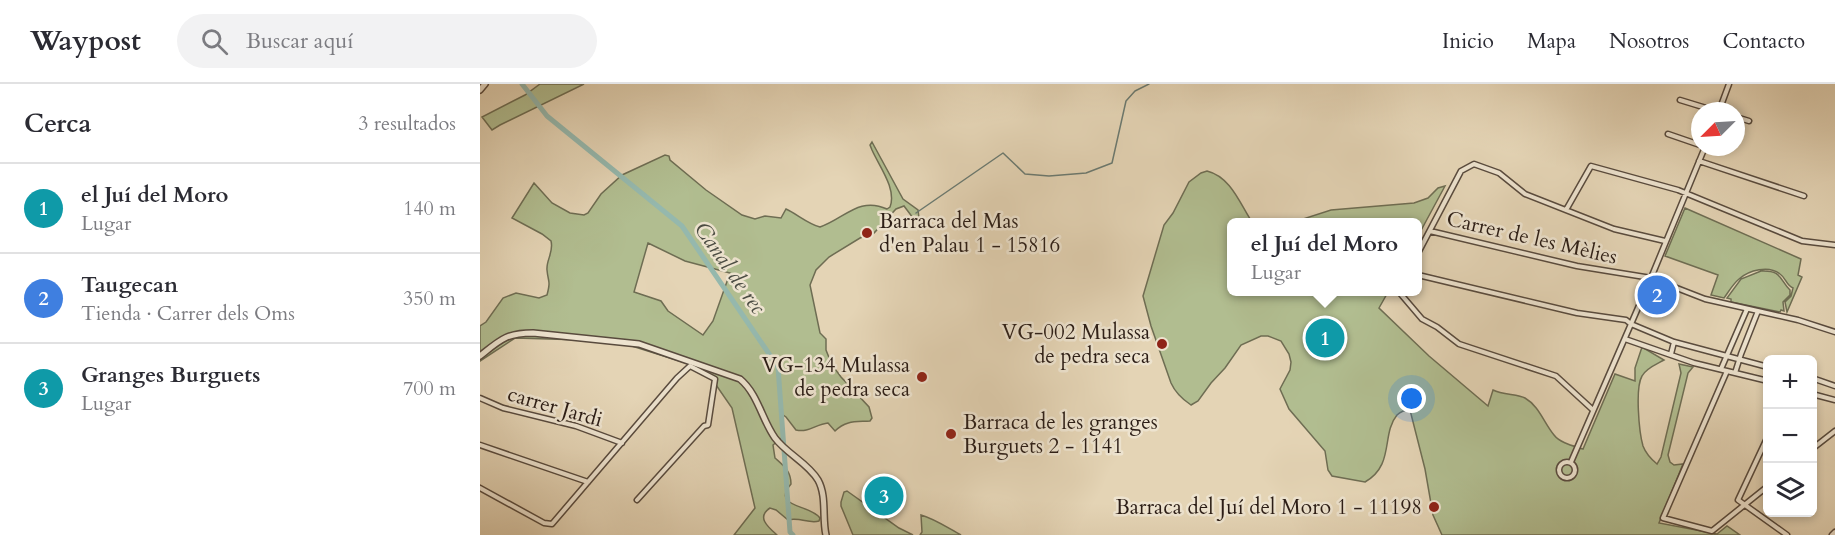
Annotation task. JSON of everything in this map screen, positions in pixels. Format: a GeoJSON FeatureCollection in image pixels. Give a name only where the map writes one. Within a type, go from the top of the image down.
{"type":"FeatureCollection","features":[{"type":"Feature","properties":{"kind":"street"},"geometry":{"type":"LineString","coordinates":[[480,90],[485,84]]}},
{"type":"Feature","properties":{"kind":"street"},"geometry":{"type":"LineString","coordinates":[[1721,102],[1729,84]]}},
{"type":"Feature","properties":{"kind":"street"},"geometry":{"type":"LineString","coordinates":[[1680,100],[1691,103]]}},
{"type":"Feature","properties":{"kind":"street"},"geometry":{"type":"LineString","coordinates":[[1745,120],[1749,121]]}},
{"type":"Feature","properties":{"kind":"street"},"geometry":{"type":"LineString","coordinates":[[1668,134],[1691,142]]}},
{"type":"Feature","properties":{"kind":"street"},"geometry":{"type":"LineString","coordinates":[[1571,462],[1701,156]]}},
{"type":"Feature","properties":{"kind":"street"},"geometry":{"type":"LineString","coordinates":[[1699,161],[1804,196]]}},
{"type":"Feature","properties":{"kind":"street"},"geometry":{"type":"LineString","coordinates":[[1422,246],[1461,171],[1474,164],[1500,173],[1525,194],[1614,229],[1665,241]]}},
{"type":"Feature","properties":{"kind":"street"},"geometry":{"type":"LineString","coordinates":[[1566,210],[1591,166],[1686,194],[1802,241],[1835,245]]}},
{"type":"Feature","properties":{"kind":"street","name":"Carrer de les Mèlies"},"geometry":{"type":"LineString","coordinates":[[1430,231],[1577,266],[1651,278],[1705,299],[1798,320],[1835,332]]}},
{"type":"Feature","properties":{"kind":"street"},"geometry":{"type":"LineString","coordinates":[[1422,276],[1577,313],[1626,320],[1674,342],[1763,365]]}},
{"type":"Feature","properties":{"kind":"street"},"geometry":{"type":"LineString","coordinates":[[1402,296],[1422,319],[1460,344],[1556,376],[1593,410]]}},
{"type":"Feature","properties":{"kind":"street"},"geometry":{"type":"LineString","coordinates":[[1721,369],[1747,309]]}},
{"type":"Feature","properties":{"kind":"street"},"geometry":{"type":"LineString","coordinates":[[1735,373],[1758,311]]}},
{"type":"Feature","properties":{"kind":"street"},"geometry":{"type":"LineString","coordinates":[[480,356],[500,340],[518,333],[639,344],[691,364],[733,376],[746,384],[776,439],[817,479],[822,494],[826,535]]}},
{"type":"Feature","properties":{"kind":"street"},"geometry":{"type":"LineString","coordinates":[[1625,339],[1694,363],[1763,380]]}},
{"type":"Feature","properties":{"kind":"street"},"geometry":{"type":"LineString","coordinates":[[1671,354],[1674,342]]}},
{"type":"Feature","properties":{"kind":"street"},"geometry":{"type":"LineString","coordinates":[[480,488],[549,525],[552,524],[691,364]]}},
{"type":"Feature","properties":{"kind":"street"},"geometry":{"type":"LineString","coordinates":[[637,500],[704,426],[708,425],[716,379],[691,364]]}},
{"type":"Feature","properties":{"kind":"street"},"geometry":{"type":"LineString","coordinates":[[1727,371],[1663,518],[1712,531],[1763,489]]}},
{"type":"Feature","properties":{"kind":"street"},"geometry":{"type":"LineString","coordinates":[[1817,380],[1835,386]]}},
{"type":"Feature","properties":{"kind":"street"},"geometry":{"type":"LineString","coordinates":[[1817,395],[1835,400]]}},
{"type":"Feature","properties":{"kind":"street","name":"carrer Jardi"},"geometry":{"type":"LineString","coordinates":[[480,398],[503,408],[576,426],[622,443]]}},
{"type":"Feature","properties":{"kind":"street"},"geometry":{"type":"LineString","coordinates":[[1817,445],[1835,431]]}},
{"type":"Feature","properties":{"kind":"street"},"geometry":{"type":"LineString","coordinates":[[480,445],[588,482]]}},
{"type":"Feature","properties":{"kind":"street"},"geometry":{"type":"LineString","coordinates":[[1763,445],[1738,500],[1787,535]]}},
{"type":"Feature","properties":{"kind":"street"},"geometry":{"type":"LineString","coordinates":[[1566,462],[1571,462],[1574,464],[1575,474],[1569,478],[1562,478],[1560,467],[1566,462]]}},
{"type":"Feature","properties":{"kind":"green space"},"geometry":{"type":"Polygon","coordinates":[[[540,84],[584,84],[492,130],[482,117],[525,95],[540,84]]]}},
{"type":"Feature","properties":{"kind":"green space"},"geometry":{"type":"Polygon","coordinates":[[[872,142],[903,199],[918,210],[919,218],[913,218],[904,206],[896,209],[874,233],[860,238],[829,257],[816,270],[810,285],[820,333],[826,339],[826,350],[832,365],[869,407],[872,418],[870,421],[847,423],[835,431],[828,423],[805,430],[796,430],[786,417],[783,415],[781,418],[784,436],[773,445],[775,458],[790,476],[791,484],[786,497],[794,505],[815,514],[820,518],[819,521],[788,520],[770,508],[764,515],[765,522],[777,535],[734,535],[755,508],[732,408],[705,369],[616,341],[515,338],[480,361],[480,326],[486,322],[503,298],[516,293],[539,298],[547,295],[549,284],[547,266],[552,249],[551,241],[512,218],[534,183],[552,203],[570,213],[584,215],[588,213],[601,194],[622,175],[665,155],[669,156],[670,160],[706,190],[742,215],[755,219],[765,216],[781,218],[786,209],[820,227],[860,207],[868,205],[887,209],[890,207],[892,200],[889,185],[870,145],[872,142]],[[648,243],[634,292],[661,301],[668,311],[703,335],[713,321],[730,273],[685,261],[648,243]]]}},
{"type":"Feature","properties":{"kind":"green space"},"geometry":{"type":"Polygon","coordinates":[[[1207,171],[1215,174],[1229,185],[1250,218],[1227,218],[1227,296],[1386,296],[1379,308],[1429,356],[1488,406],[1493,390],[1525,398],[1538,410],[1554,435],[1567,444],[1583,449],[1615,374],[1635,381],[1635,368],[1642,347],[1664,360],[1652,366],[1642,376],[1638,400],[1643,446],[1657,464],[1661,457],[1681,373],[1679,364],[1693,367],[1688,373],[1668,455],[1670,462],[1674,465],[1683,464],[1659,523],[1717,534],[1727,526],[1740,535],[1442,535],[1433,515],[1425,469],[1410,410],[1397,415],[1392,423],[1384,458],[1374,475],[1365,482],[1332,476],[1328,470],[1325,451],[1289,409],[1280,389],[1290,370],[1289,354],[1281,341],[1268,336],[1261,336],[1241,345],[1198,401],[1191,405],[1179,395],[1171,383],[1143,296],[1164,225],[1189,182],[1207,171]]]}},
{"type":"Feature","properties":{"kind":"green space"},"geometry":{"type":"Polygon","coordinates":[[[1445,186],[1422,229],[1422,218],[1306,218],[1331,210],[1414,203],[1428,198],[1438,188],[1445,186]]]}},
{"type":"Feature","properties":{"kind":"green space"},"geometry":{"type":"Polygon","coordinates":[[[1685,208],[1801,259],[1798,275],[1802,277],[1787,312],[1785,302],[1791,296],[1793,288],[1775,271],[1765,269],[1748,273],[1737,281],[1724,298],[1711,295],[1718,275],[1665,256],[1685,208]]]}},
{"type":"Feature","properties":{"kind":"green space"},"geometry":{"type":"Polygon","coordinates":[[[1761,271],[1777,274],[1790,290],[1790,295],[1783,302],[1784,311],[1731,302],[1731,299],[1727,298],[1741,279],[1761,271]]]}},
{"type":"Feature","properties":{"kind":"green space"},"geometry":{"type":"Polygon","coordinates":[[[847,491],[899,528],[913,535],[853,535],[841,506],[844,492],[847,491]]]}},
{"type":"Feature","properties":{"kind":"green space"},"geometry":{"type":"Polygon","coordinates":[[[921,515],[961,535],[920,535],[922,532],[921,515]]]}},
{"type":"Feature","properties":{"kind":"waterway","name":"Canal de rec"},"geometry":{"type":"LineString","coordinates":[[522,84],[547,116],[682,226],[778,367],[790,532],[793,535]]}},
{"type":"Feature","properties":{"kind":"waterway"},"geometry":{"type":"LineString","coordinates":[[916,213],[1003,153],[1025,174],[1049,176],[1086,173],[1112,163],[1126,101],[1135,91],[1149,84]]}},
{"type":"Feature","properties":{"kind":"place","name":"Barraca del Mas d'en Palau 1 - 15816"},"geometry":{"type":"Point","coordinates":[867,233]}},
{"type":"Feature","properties":{"kind":"place","name":"Taugecan"},"geometry":{"type":"Point","coordinates":[1657,295]}},
{"type":"Feature","properties":{"kind":"place","name":"el Juí del Moro"},"geometry":{"type":"Point","coordinates":[1325,338]}},
{"type":"Feature","properties":{"kind":"place","name":"VG-002 Mulassa de pedra seca"},"geometry":{"type":"Point","coordinates":[1162,344]}},
{"type":"Feature","properties":{"kind":"place","name":"VG-134 Mulassa de pedra seca"},"geometry":{"type":"Point","coordinates":[922,377]}},
{"type":"Feature","properties":{"kind":"place","name":"Barraca de les granges Burguets 2 - 1141"},"geometry":{"type":"Point","coordinates":[951,434]}},
{"type":"Feature","properties":{"kind":"place","name":"Granges Burguets"},"geometry":{"type":"Point","coordinates":[884,496]}},
{"type":"Feature","properties":{"kind":"place","name":"Barraca del Juí del Moro 1 - 11198"},"geometry":{"type":"Point","coordinates":[1434,507]}}]}
